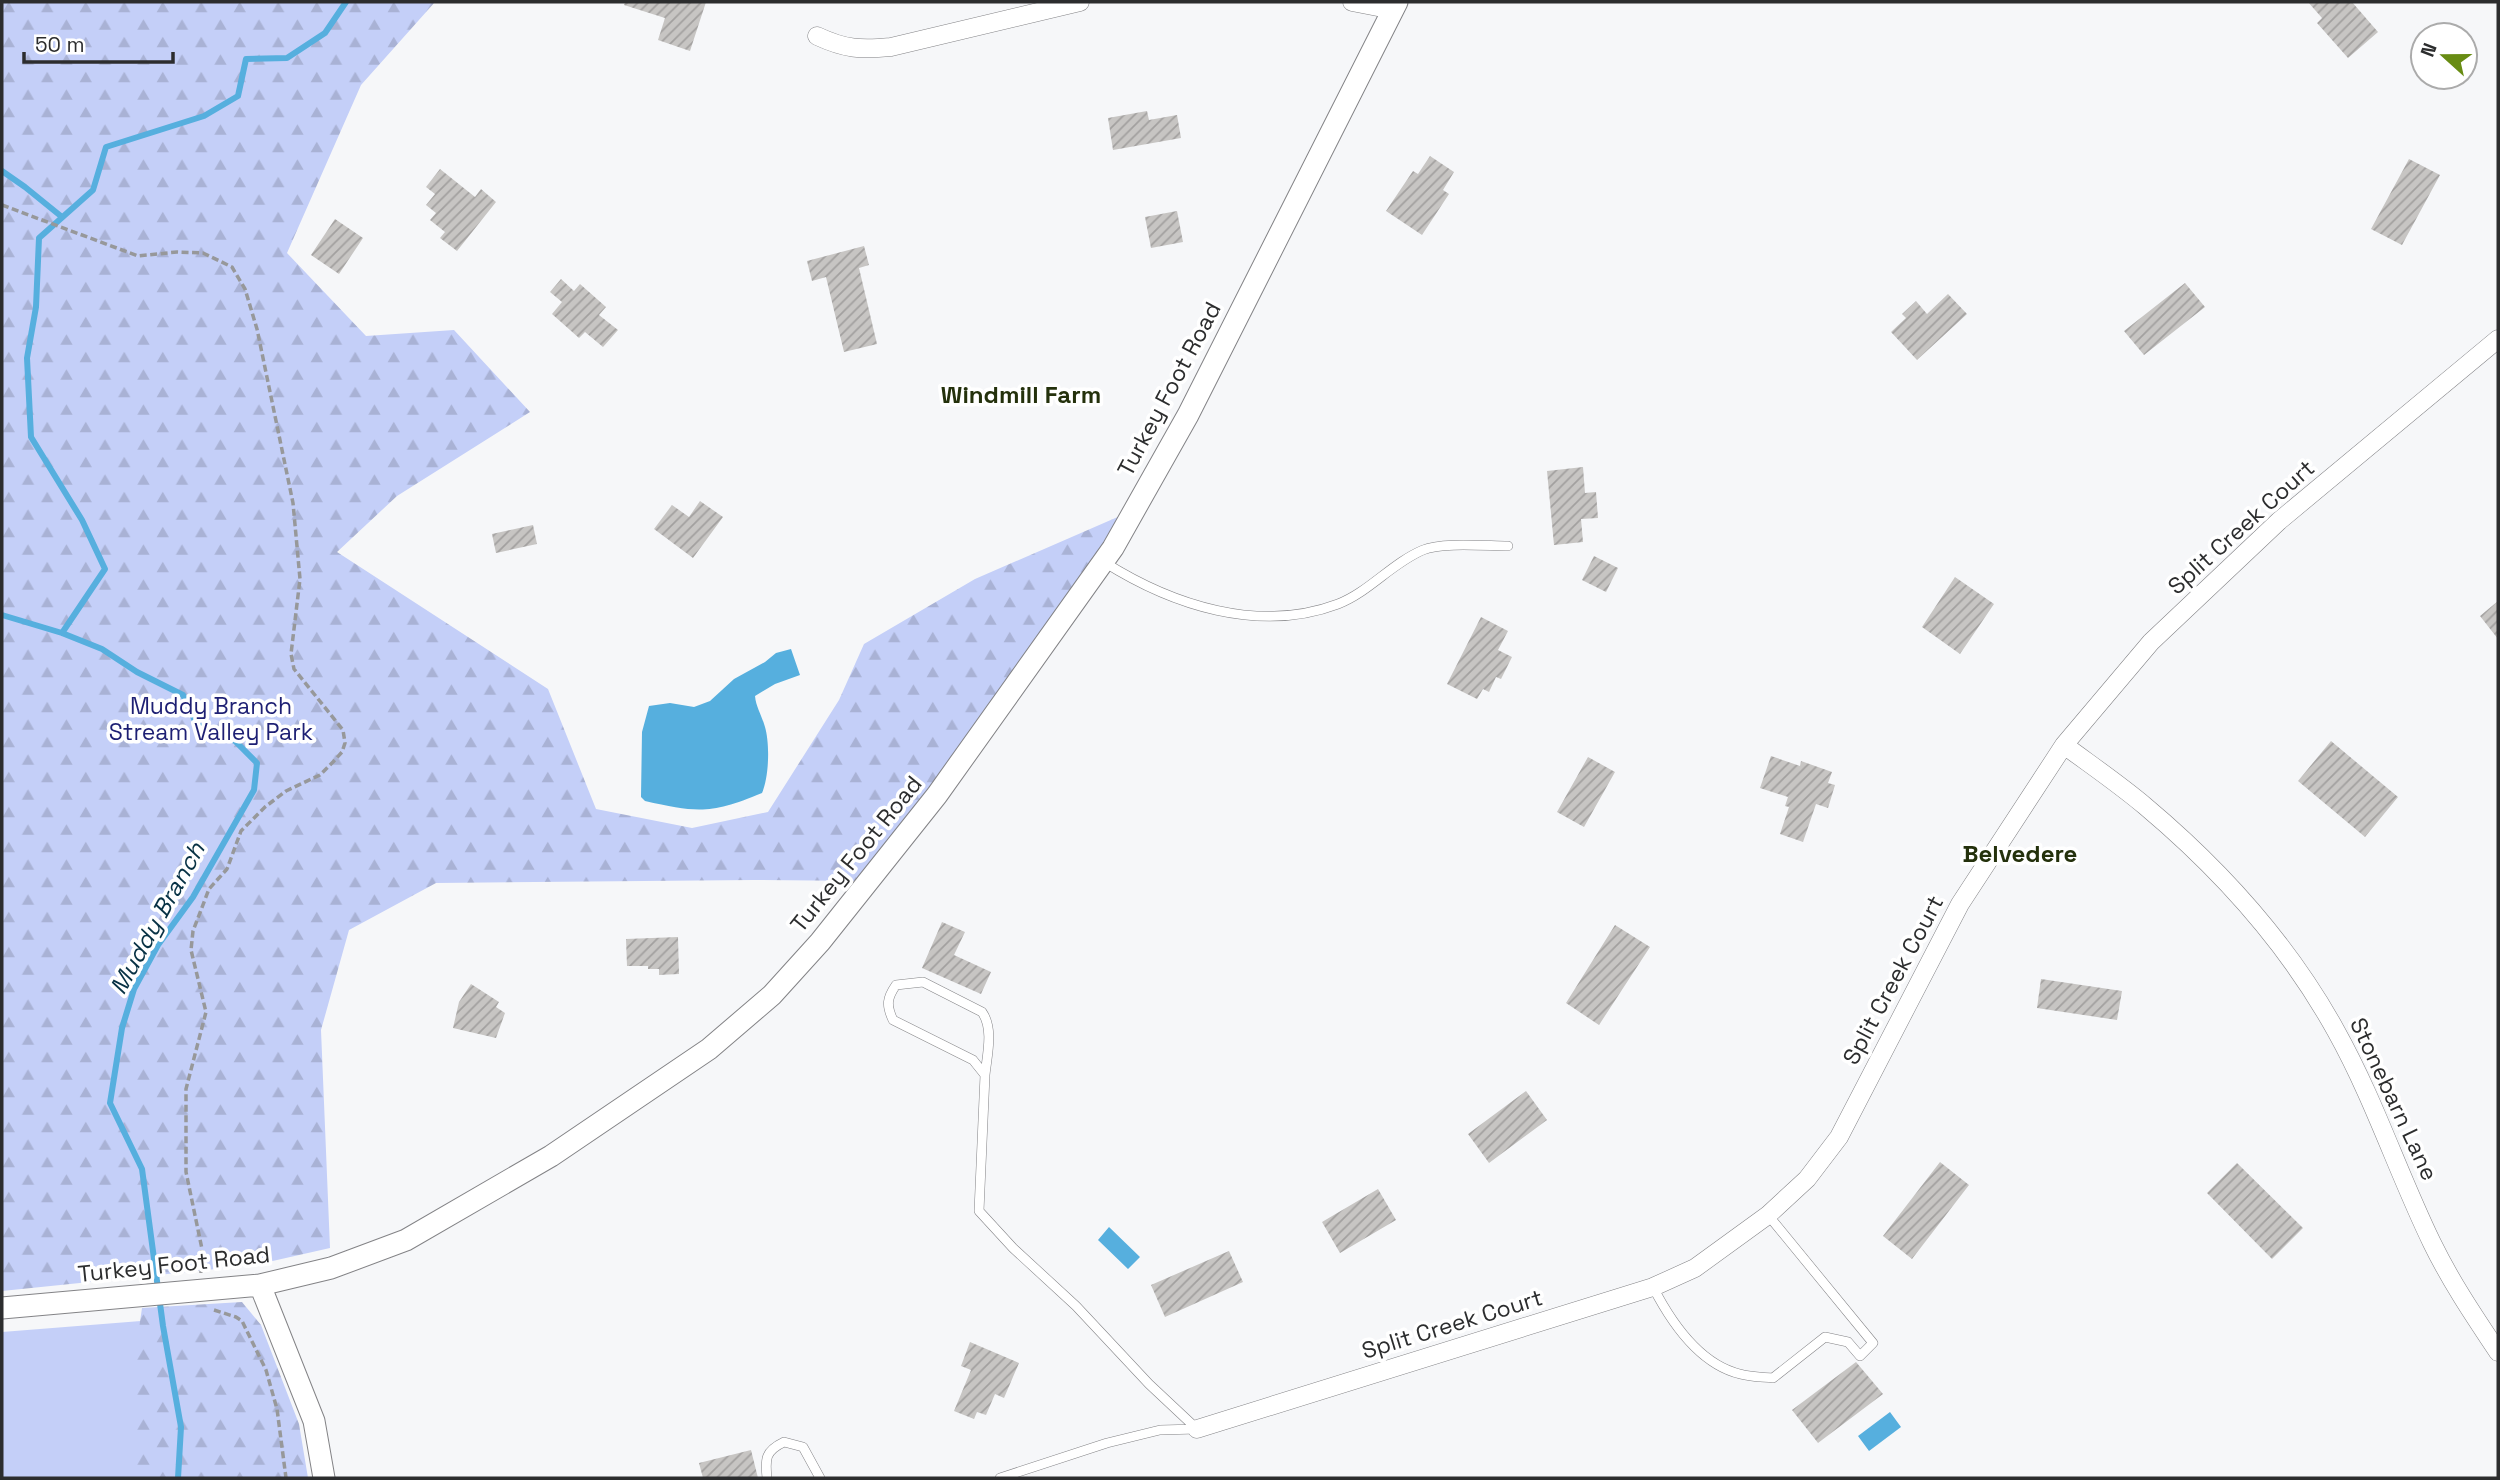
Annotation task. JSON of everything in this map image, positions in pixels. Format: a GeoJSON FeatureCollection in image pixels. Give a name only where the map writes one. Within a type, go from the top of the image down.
{"type":"FeatureCollection","features":[{"type":"Feature","properties":{"kind":"street"},"geometry":{"type":"LineString","coordinates":[[817,36],[839,46],[860,50],[891,47],[1080,2]]}},
{"type":"Feature","properties":{"kind":"street"},"geometry":{"type":"LineString","coordinates":[[1352,2],[1395,6]]}},
{"type":"Feature","properties":{"kind":"street","name":"Turkey Foot Road"},"geometry":{"type":"LineString","coordinates":[[2,1308],[260,1285],[331,1268],[406,1240],[551,1156],[720,1040],[772,995],[820,943],[937,795],[1103,562],[1188,415],[1395,6]]}},
{"type":"Feature","properties":{"kind":"street","name":"Split Creek Court"},"geometry":{"type":"LineString","coordinates":[[1197,1429],[1653,1287],[1695,1268],[1768,1215],[1807,1179],[1839,1136],[1960,904],[2064,745],[2151,642],[2279,522],[2498,340]]}},
{"type":"Feature","properties":{"kind":"street","name":"Stonebarn Lane"},"geometry":{"type":"LineString","coordinates":[[2064,745],[2144,805],[2197,852],[2246,903],[2299,971],[2334,1027],[2368,1092],[2432,1242],[2460,1295],[2498,1352]]}},
{"type":"Feature","properties":{"kind":"street"},"geometry":{"type":"LineString","coordinates":[[260,1285],[314,1421],[324,1478]]}},
{"type":"Feature","properties":{"kind":"lane"},"geometry":{"type":"LineString","coordinates":[[1103,562],[1135,582],[1206,609],[1244,615],[1287,616],[1339,604],[1426,548],[1508,546]]}},
{"type":"Feature","properties":{"kind":"lane"},"geometry":{"type":"LineString","coordinates":[[985,1075],[973,1060],[893,1020],[888,1009],[888,997],[896,985],[923,982],[982,1012],[988,1020],[979,1211],[1013,1248],[1076,1306],[1149,1384],[1197,1429]]}},
{"type":"Feature","properties":{"kind":"lane"},"geometry":{"type":"LineString","coordinates":[[1653,1287],[1667,1313],[1687,1339],[1716,1363],[1738,1374],[1773,1378],[1825,1337],[1848,1342],[1860,1356],[1873,1343],[1768,1215]]}},
{"type":"Feature","properties":{"kind":"lane"},"geometry":{"type":"LineString","coordinates":[[1000,1478],[1107,1443],[1160,1430],[1197,1429]]}},
{"type":"Feature","properties":{"kind":"lane"},"geometry":{"type":"LineString","coordinates":[[767,1478],[765,1460],[772,1448],[784,1442],[803,1447],[820,1478]]}},
{"type":"Feature","properties":{"kind":"path"},"geometry":{"type":"LineString","coordinates":[[2,205],[138,256],[177,252],[203,253],[232,267],[245,289],[257,329],[293,503],[300,579],[291,654],[294,669],[343,730],[345,743],[342,752],[320,775],[286,791],[265,807],[242,831],[227,869],[209,889],[193,931],[191,950],[206,1012],[187,1089],[186,1172],[202,1249],[203,1298],[210,1308],[242,1321],[266,1370],[277,1409],[286,1478]]}},
{"type":"Feature","properties":{"kind":"green space","name":"Muddy Branch Stream Valley Park"},"geometry":{"type":"Polygon","coordinates":[[[2,2],[435,2],[361,85],[287,253],[366,336],[454,330],[530,412],[397,496],[337,552],[548,689],[596,809],[692,828],[768,812],[839,700],[864,644],[975,579],[1136,509],[866,881],[436,883],[349,930],[321,1030],[330,1248],[255,1265],[2,1291],[2,2]]]}},
{"type":"Feature","properties":{"kind":"green space"},"geometry":{"type":"Polygon","coordinates":[[[242,1302],[261,1325],[299,1424],[308,1478],[135,1478],[135,1356],[142,1308],[242,1302]]]}},
{"type":"Feature","properties":{"kind":"green space"},"geometry":{"type":"Polygon","coordinates":[[[204,1316],[289,1478],[2,1478],[2,1332],[204,1316]]]}},
{"type":"Feature","properties":{"kind":"shaded area"},"geometry":{"type":"Polygon","coordinates":[[[791,649],[800,675],[775,684],[755,696],[768,742],[767,770],[762,793],[730,805],[705,809],[679,808],[645,801],[641,797],[642,732],[649,706],[670,703],[694,707],[710,701],[734,679],[776,653],[791,649]]]}},
{"type":"Feature","properties":{"kind":"shaded area"},"geometry":{"type":"Polygon","coordinates":[[[1109,1227],[1140,1257],[1128,1269],[1098,1240],[1109,1227]]]}},
{"type":"Feature","properties":{"kind":"shaded area"},"geometry":{"type":"Polygon","coordinates":[[[1890,1412],[1901,1427],[1869,1451],[1858,1436],[1890,1412]]]}},
{"type":"Feature","properties":{"kind":"building"},"geometry":{"type":"Polygon","coordinates":[[[625,2],[706,2],[690,51],[658,40],[665,18],[624,5],[625,2]]]}},
{"type":"Feature","properties":{"kind":"building"},"geometry":{"type":"Polygon","coordinates":[[[2308,2],[2352,2],[2378,32],[2348,58],[2317,23],[2322,18],[2308,2]]]}},
{"type":"Feature","properties":{"kind":"building"},"geometry":{"type":"Polygon","coordinates":[[[1147,111],[1149,120],[1177,115],[1181,138],[1113,150],[1108,118],[1147,111]]]}},
{"type":"Feature","properties":{"kind":"building"},"geometry":{"type":"Polygon","coordinates":[[[1430,156],[1454,172],[1443,190],[1449,194],[1422,235],[1386,211],[1413,171],[1418,174],[1430,156]]]}},
{"type":"Feature","properties":{"kind":"building"},"geometry":{"type":"Polygon","coordinates":[[[2409,159],[2440,175],[2402,245],[2371,229],[2409,159]]]}},
{"type":"Feature","properties":{"kind":"building"},"geometry":{"type":"Polygon","coordinates":[[[440,169],[475,197],[481,189],[496,202],[457,251],[440,238],[445,232],[430,220],[436,213],[426,205],[435,194],[426,187],[440,169]]]}},
{"type":"Feature","properties":{"kind":"building"},"geometry":{"type":"Polygon","coordinates":[[[1177,211],[1183,242],[1151,248],[1145,217],[1177,211]]]}},
{"type":"Feature","properties":{"kind":"building"},"geometry":{"type":"Polygon","coordinates":[[[335,219],[363,238],[339,274],[311,255],[335,219]]]}},
{"type":"Feature","properties":{"kind":"building"},"geometry":{"type":"Polygon","coordinates":[[[864,246],[869,265],[859,268],[877,344],[844,352],[826,277],[812,281],[807,261],[864,246]]]}},
{"type":"Feature","properties":{"kind":"building"},"geometry":{"type":"Polygon","coordinates":[[[561,279],[574,291],[580,284],[606,307],[599,315],[618,330],[603,347],[585,332],[579,338],[552,314],[562,302],[550,292],[561,279]]]}},
{"type":"Feature","properties":{"kind":"building"},"geometry":{"type":"Polygon","coordinates":[[[2185,283],[2205,307],[2144,355],[2124,331],[2185,283]]]}},
{"type":"Feature","properties":{"kind":"building"},"geometry":{"type":"Polygon","coordinates":[[[1948,294],[1967,314],[1917,360],[1891,332],[1906,318],[1902,314],[1916,301],[1927,314],[1948,294]]]}},
{"type":"Feature","properties":{"kind":"building"},"geometry":{"type":"Polygon","coordinates":[[[1583,467],[1585,493],[1596,492],[1598,518],[1581,519],[1583,542],[1554,545],[1547,471],[1583,467]]]}},
{"type":"Feature","properties":{"kind":"building"},"geometry":{"type":"Polygon","coordinates":[[[700,501],[723,517],[693,558],[654,529],[672,505],[689,517],[700,501]]]}},
{"type":"Feature","properties":{"kind":"building"},"geometry":{"type":"Polygon","coordinates":[[[533,525],[537,544],[496,553],[492,534],[533,525]]]}},
{"type":"Feature","properties":{"kind":"building"},"geometry":{"type":"Polygon","coordinates":[[[1594,556],[1618,568],[1606,592],[1582,580],[1594,556]]]}},
{"type":"Feature","properties":{"kind":"building"},"geometry":{"type":"Polygon","coordinates":[[[1955,577],[1994,604],[1960,654],[1922,627],[1955,577]]]}},
{"type":"Feature","properties":{"kind":"building"},"geometry":{"type":"Polygon","coordinates":[[[2498,601],[2498,639],[2480,616],[2498,601]]]}},
{"type":"Feature","properties":{"kind":"building"},"geometry":{"type":"Polygon","coordinates":[[[1481,617],[1508,631],[1498,650],[1512,657],[1501,679],[1496,677],[1489,692],[1483,689],[1477,699],[1447,684],[1481,617]]]}},
{"type":"Feature","properties":{"kind":"building"},"geometry":{"type":"Polygon","coordinates":[[[2331,741],[2398,797],[2365,837],[2298,781],[2331,741]]]}},
{"type":"Feature","properties":{"kind":"building"},"geometry":{"type":"Polygon","coordinates":[[[1771,756],[1800,766],[1801,761],[1832,772],[1828,783],[1835,785],[1828,808],[1816,804],[1803,842],[1780,834],[1789,807],[1785,806],[1788,797],[1760,788],[1771,756]]]}},
{"type":"Feature","properties":{"kind":"building"},"geometry":{"type":"Polygon","coordinates":[[[1588,757],[1615,772],[1584,827],[1557,812],[1588,757]]]}},
{"type":"Feature","properties":{"kind":"building"},"geometry":{"type":"Polygon","coordinates":[[[942,922],[965,932],[954,955],[991,972],[981,994],[922,968],[942,922]]]}},
{"type":"Feature","properties":{"kind":"building"},"geometry":{"type":"Polygon","coordinates":[[[1615,925],[1650,947],[1599,1025],[1566,1003],[1615,925]]]}},
{"type":"Feature","properties":{"kind":"building"},"geometry":{"type":"Polygon","coordinates":[[[678,937],[679,974],[659,975],[659,969],[627,966],[626,939],[678,937]]]}},
{"type":"Feature","properties":{"kind":"building"},"geometry":{"type":"Polygon","coordinates":[[[2041,979],[2122,991],[2117,1020],[2037,1008],[2041,979]]]}},
{"type":"Feature","properties":{"kind":"building"},"geometry":{"type":"Polygon","coordinates":[[[471,984],[499,1002],[496,1007],[505,1013],[496,1038],[453,1028],[459,1002],[471,984]]]}},
{"type":"Feature","properties":{"kind":"building"},"geometry":{"type":"Polygon","coordinates":[[[1526,1091],[1547,1120],[1489,1163],[1468,1134],[1526,1091]]]}},
{"type":"Feature","properties":{"kind":"building"},"geometry":{"type":"Polygon","coordinates":[[[1940,1162],[1969,1185],[1912,1259],[1883,1236],[1940,1162]]]}},
{"type":"Feature","properties":{"kind":"building"},"geometry":{"type":"Polygon","coordinates":[[[2237,1163],[2303,1228],[2272,1259],[2207,1193],[2237,1163]]]}},
{"type":"Feature","properties":{"kind":"building"},"geometry":{"type":"Polygon","coordinates":[[[1378,1189],[1396,1220],[1340,1253],[1322,1222],[1378,1189]]]}},
{"type":"Feature","properties":{"kind":"building"},"geometry":{"type":"Polygon","coordinates":[[[1229,1251],[1243,1282],[1165,1317],[1151,1285],[1229,1251]]]}},
{"type":"Feature","properties":{"kind":"building"},"geometry":{"type":"Polygon","coordinates":[[[970,1342],[1019,1363],[1004,1398],[995,1394],[986,1415],[977,1412],[974,1419],[954,1411],[971,1370],[961,1366],[970,1342]]]}},
{"type":"Feature","properties":{"kind":"building"},"geometry":{"type":"Polygon","coordinates":[[[1856,1362],[1883,1394],[1818,1443],[1792,1410],[1856,1362]]]}},
{"type":"Feature","properties":{"kind":"building"},"geometry":{"type":"Polygon","coordinates":[[[751,1450],[758,1478],[703,1478],[699,1463],[751,1450]]]}},
{"type":"Feature","properties":{"kind":"waterway"},"geometry":{"type":"LineString","coordinates":[[62,633],[105,569],[82,520],[31,437],[27,358],[36,307],[39,238],[93,190],[106,147],[204,116],[238,96],[246,59],[287,58],[325,33],[346,2]]}},
{"type":"Feature","properties":{"kind":"waterway"},"geometry":{"type":"LineString","coordinates":[[2,171],[62,217]]}},
{"type":"Feature","properties":{"kind":"waterway","name":"Muddy Branch"},"geometry":{"type":"LineString","coordinates":[[2,615],[62,633],[102,649],[137,672],[183,695],[197,725],[235,741],[257,763],[254,790],[193,897],[158,945],[134,989],[122,1028],[110,1103],[142,1169],[163,1326],[181,1427],[178,1478]]}},
{"type":"Feature","properties":{"kind":"district","name":"Windmill Farm"},"geometry":{"type":"Point","coordinates":[1021,394]}},
{"type":"Feature","properties":{"kind":"district","name":"Belvedere"},"geometry":{"type":"Point","coordinates":[2020,853]}}]}
